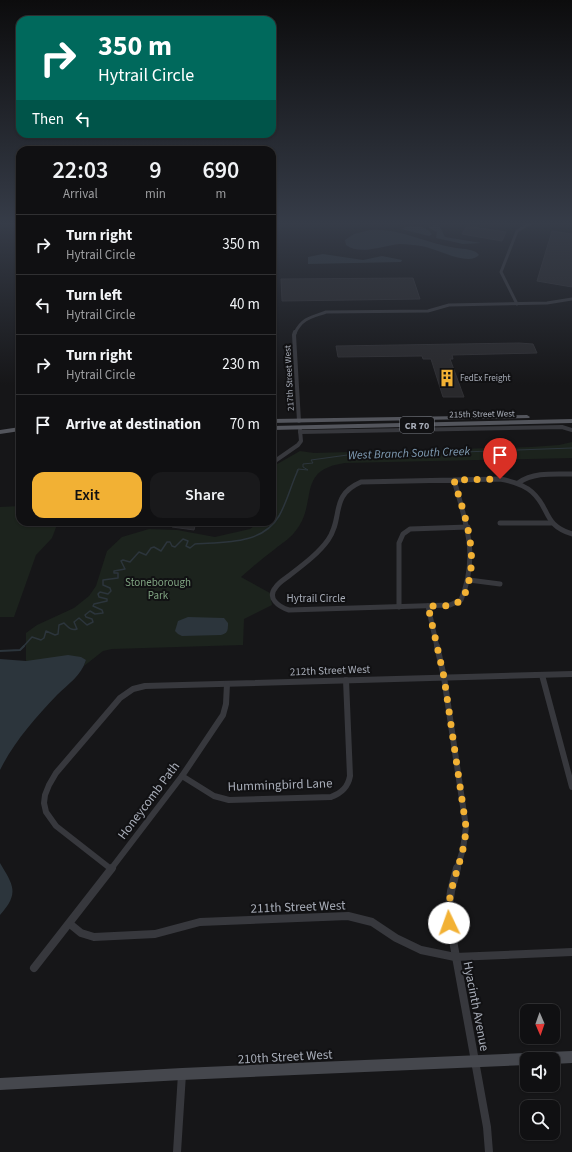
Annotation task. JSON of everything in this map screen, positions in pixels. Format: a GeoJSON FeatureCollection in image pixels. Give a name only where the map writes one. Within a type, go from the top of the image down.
{"type":"FeatureCollection","features":[{"type":"Feature","properties":{"kind":"main road","name":"215th Street West"},"geometry":{"type":"LineString","coordinates":[[276,423],[300,427],[307,424],[356,420],[572,416]]}},
{"type":"Feature","properties":{"kind":"main road","name":"215th Street West"},"geometry":{"type":"LineString","coordinates":[[276,427],[534,422],[572,423]]}},
{"type":"Feature","properties":{"kind":"main road"},"geometry":{"type":"LineString","coordinates":[[0,427],[16,428]]}},
{"type":"Feature","properties":{"kind":"main road"},"geometry":{"type":"LineString","coordinates":[[0,433],[16,429]]}},
{"type":"Feature","properties":{"kind":"main road"},"geometry":{"type":"LineString","coordinates":[[0,433],[16,434]]}},
{"type":"Feature","properties":{"kind":"street"},"geometry":{"type":"LineString","coordinates":[[503,277],[517,304]]}},
{"type":"Feature","properties":{"kind":"street","name":"217th Street West"},"geometry":{"type":"LineString","coordinates":[[300,427],[294,335],[299,324],[310,317],[326,312],[428,311],[449,305],[554,303],[572,299]]}},
{"type":"Feature","properties":{"kind":"street"},"geometry":{"type":"LineString","coordinates":[[276,459],[298,445],[301,441],[300,427]]}},
{"type":"Feature","properties":{"kind":"street","name":"215th Street West"},"geometry":{"type":"LineString","coordinates":[[300,427],[562,427],[572,430]]}},
{"type":"Feature","properties":{"kind":"street"},"geometry":{"type":"LineString","coordinates":[[518,483],[524,478],[531,476],[572,474]]}},
{"type":"Feature","properties":{"kind":"street","name":"Hytrail Circle"},"geometry":{"type":"LineString","coordinates":[[454,480],[470,534],[471,574],[461,600],[450,605],[289,610],[280,608],[274,601],[272,594],[275,587],[319,550],[328,539],[334,529],[341,496],[346,489],[361,482],[500,479],[518,483],[535,494],[551,523]]}},
{"type":"Feature","properties":{"kind":"street"},"geometry":{"type":"LineString","coordinates":[[500,523],[551,523],[560,530],[572,534]]}},
{"type":"Feature","properties":{"kind":"street"},"geometry":{"type":"LineString","coordinates":[[399,607],[399,543],[401,536],[405,531],[410,529],[468,527]]}},
{"type":"Feature","properties":{"kind":"street"},"geometry":{"type":"LineString","coordinates":[[469,580],[500,584]]}},
{"type":"Feature","properties":{"kind":"street","name":"Hyacinth Avenue"},"geometry":{"type":"LineString","coordinates":[[428,606],[444,677],[466,827],[464,850],[451,888],[448,904],[449,923],[487,1127],[489,1152]]}},
{"type":"Feature","properties":{"kind":"street","name":"212th Street West"},"geometry":{"type":"LineString","coordinates":[[111,869],[51,823],[47,816],[44,802],[47,787],[51,780],[122,695],[137,687],[572,674]]}},
{"type":"Feature","properties":{"kind":"street"},"geometry":{"type":"LineString","coordinates":[[542,675],[572,788]]}},
{"type":"Feature","properties":{"kind":"street","name":"Hummingbird Lane"},"geometry":{"type":"LineString","coordinates":[[182,776],[214,796],[228,800],[331,797],[339,794],[346,788],[350,776],[346,680]]}},
{"type":"Feature","properties":{"kind":"street","name":"Honeycomb Path"},"geometry":{"type":"LineString","coordinates":[[34,968],[70,924],[182,776],[223,715],[226,704],[227,684]]}},
{"type":"Feature","properties":{"kind":"street","name":"211th Street West"},"geometry":{"type":"LineString","coordinates":[[70,924],[81,933],[94,937],[155,934],[200,922],[348,916],[372,922],[404,942],[422,950],[455,957],[572,952]]}},
{"type":"Feature","properties":{"kind":"street","name":"210th Street West"},"geometry":{"type":"LineString","coordinates":[[0,1084],[475,1060],[572,1057]]}},
{"type":"Feature","properties":{"kind":"street"},"geometry":{"type":"LineString","coordinates":[[177,1152],[182,1074]]}},
{"type":"Feature","properties":{"kind":"green space","name":"Stoneborough Park"},"geometry":{"type":"Polygon","coordinates":[[[572,442],[572,458],[345,463],[329,467],[319,473],[313,480],[302,522],[294,533],[241,577],[270,593],[272,605],[244,619],[243,645],[112,649],[103,651],[84,666],[86,660],[26,661],[26,633],[37,625],[74,608],[89,596],[96,586],[107,551],[122,537],[149,529],[177,530],[215,537],[250,529],[254,526],[276,526],[276,465],[300,451],[314,453],[559,445],[572,442]]]}},
{"type":"Feature","properties":{"kind":"green space"},"geometry":{"type":"Polygon","coordinates":[[[16,506],[16,526],[56,526],[52,538],[36,555],[14,617],[0,617],[0,507],[16,506]]]}},
{"type":"Feature","properties":{"kind":"shaded area"},"geometry":{"type":"Polygon","coordinates":[[[188,617],[224,618],[228,623],[228,628],[225,633],[221,635],[182,636],[175,631],[178,621],[188,617]]]}},
{"type":"Feature","properties":{"kind":"shaded area"},"geometry":{"type":"Polygon","coordinates":[[[68,655],[81,657],[86,660],[84,666],[74,679],[33,721],[12,750],[0,770],[0,659],[26,661],[68,655]]]}},
{"type":"Feature","properties":{"kind":"shaded area"},"geometry":{"type":"Polygon","coordinates":[[[0,863],[11,883],[12,895],[10,901],[0,915],[0,863]]]}},
{"type":"Feature","properties":{"kind":"building"},"geometry":{"type":"Polygon","coordinates":[[[538,277],[572,277],[572,287],[537,281],[538,277]]]}},
{"type":"Feature","properties":{"kind":"building"},"geometry":{"type":"Polygon","coordinates":[[[413,278],[420,299],[282,301],[281,279],[413,278]]]}},
{"type":"Feature","properties":{"kind":"building","name":"FedEx Freight"},"geometry":{"type":"Polygon","coordinates":[[[533,344],[537,353],[452,355],[453,359],[450,359],[464,397],[443,397],[431,359],[423,359],[422,356],[338,357],[336,346],[533,344]]]}},
{"type":"Feature","properties":{"kind":"building"},"geometry":{"type":"Polygon","coordinates":[[[172,526],[195,526],[194,530],[172,526]]]}},
{"type":"Feature","properties":{"kind":"waterway","name":"West Branch South Creek"},"geometry":{"type":"LineString","coordinates":[[297,471],[298,469],[308,470],[303,467],[303,464],[313,463],[311,460],[362,453],[436,453],[572,448]]}},
{"type":"Feature","properties":{"kind":"waterway","name":"West Branch South Creek"},"geometry":{"type":"LineString","coordinates":[[276,520],[284,505],[298,470]]}},
{"type":"Feature","properties":{"kind":"waterway","name":"West Branch South Creek"},"geometry":{"type":"LineString","coordinates":[[23,647],[32,637],[41,640],[44,638],[46,631],[55,635],[58,634],[59,625],[64,623],[70,628],[77,629],[74,622],[79,618],[87,625],[93,622],[92,619],[86,617],[85,615],[90,611],[95,614],[103,613],[102,610],[93,606],[94,604],[107,601],[107,599],[99,597],[98,594],[100,592],[108,594],[111,591],[110,588],[103,585],[103,580],[118,578],[118,573],[114,573],[114,571],[125,569],[121,561],[123,560],[130,562],[139,552],[146,555],[151,548],[154,547],[161,551],[167,542],[170,542],[172,546],[175,547],[183,539],[188,541],[186,546],[190,548],[195,544],[242,540],[253,537],[271,526]]}},
{"type":"Feature","properties":{"kind":"waterway","name":"West Branch South Creek"},"geometry":{"type":"LineString","coordinates":[[0,651],[20,650],[23,647]]}},
{"type":"Feature","properties":{"kind":"place","name":"FedEx Freight"},"geometry":{"type":"Point","coordinates":[447,378]}},
{"type":"Feature","properties":{"kind":"route"},"geometry":{"type":"LineString","coordinates":[[449,923],[449,896],[464,850],[466,827],[444,677],[428,606],[450,605],[461,600],[466,592],[471,574],[470,534],[454,480],[500,479]]}}]}
